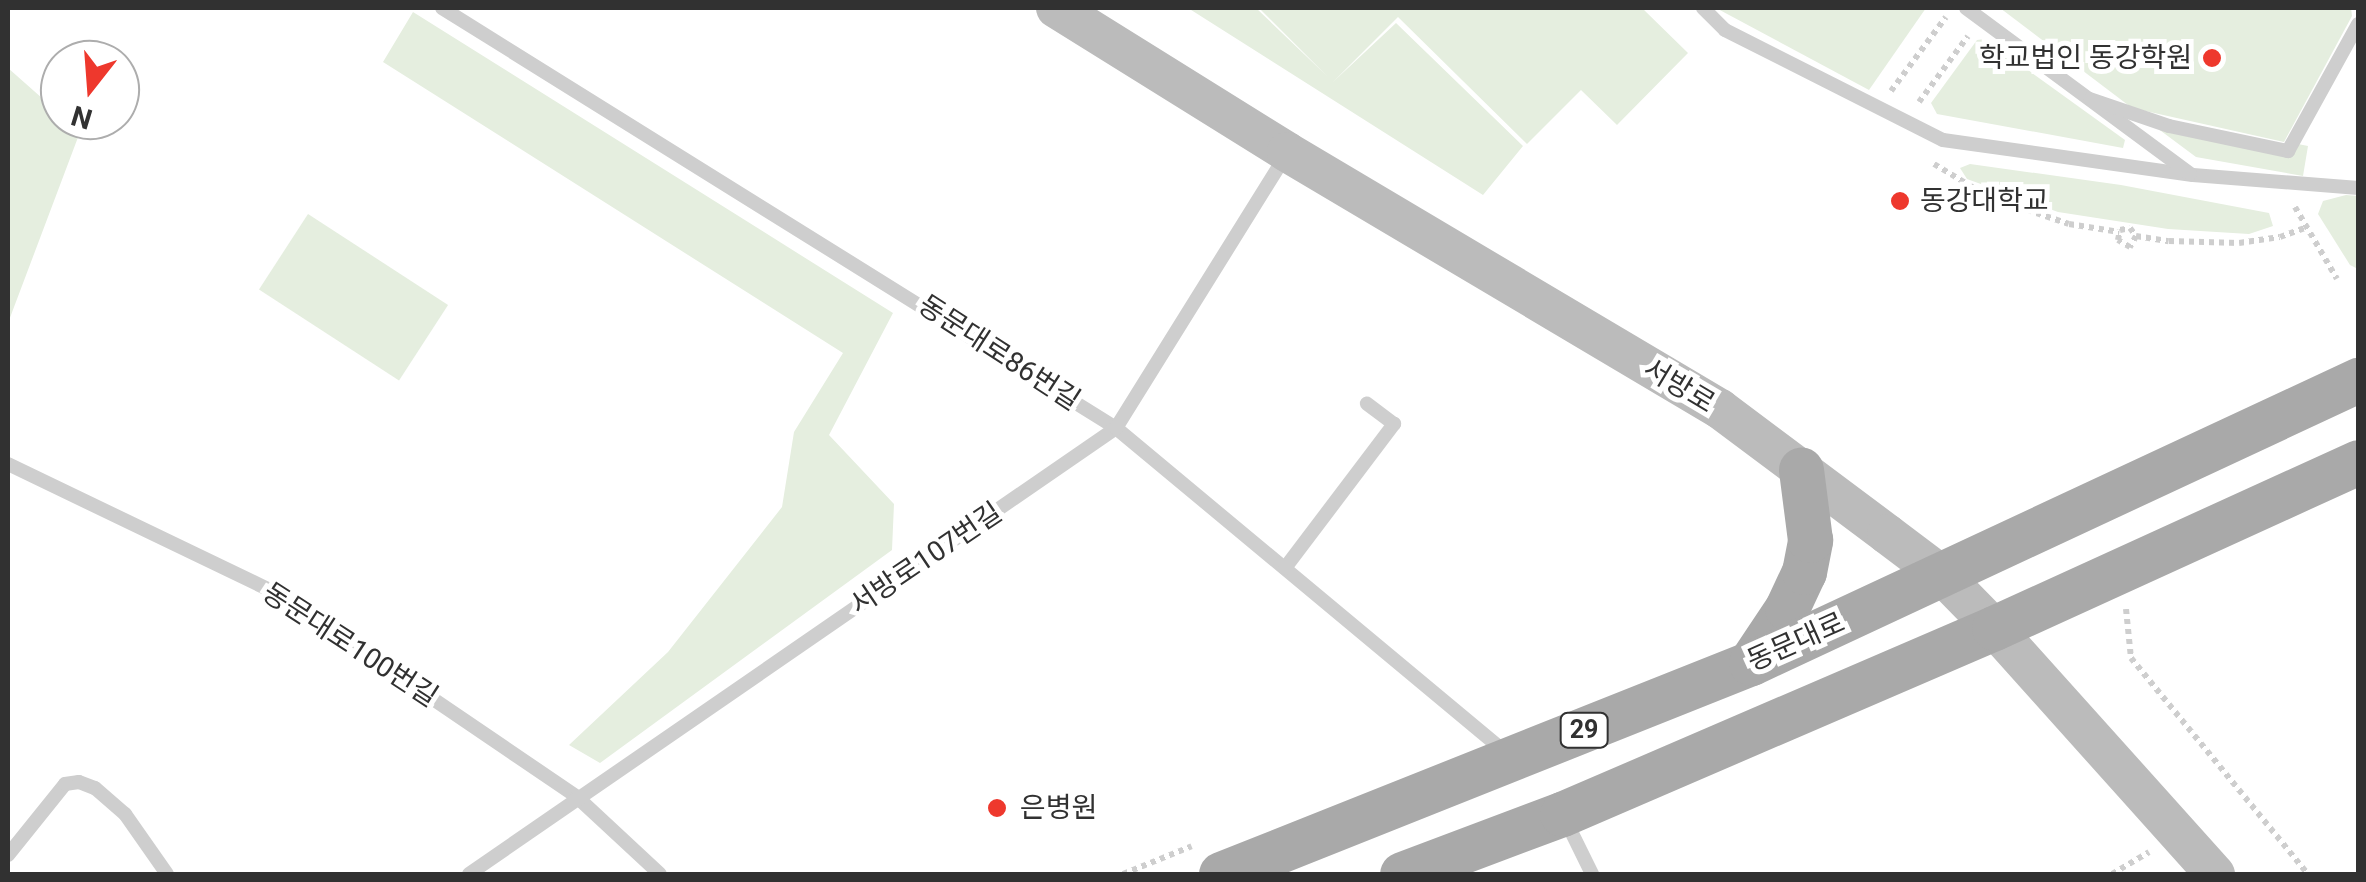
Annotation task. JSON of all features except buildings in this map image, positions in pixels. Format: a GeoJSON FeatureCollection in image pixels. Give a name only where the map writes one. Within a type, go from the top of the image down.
{"type":"FeatureCollection","features":[{"type":"Feature","properties":{"kind":"main road","name":"서방로"},"geometry":{"type":"LineString","coordinates":[[1056,8],[1287,152],[1720,409],[1944,577],[2214,874]]}},
{"type":"Feature","properties":{"kind":"main road","name":"동문대로"},"geometry":{"type":"LineString","coordinates":[[1222,874],[1750,663],[1944,577],[2358,380]]}},
{"type":"Feature","properties":{"kind":"main road","name":"29"},"geometry":{"type":"LineString","coordinates":[[1402,874],[1562,814],[1994,628],[2358,462]]}},
{"type":"Feature","properties":{"kind":"main road"},"geometry":{"type":"LineString","coordinates":[[1750,663],[1788,608],[1804,572],[1810,540],[1801,470]]}},
{"type":"Feature","properties":{"kind":"lane","name":"동문대로86번길"},"geometry":{"type":"LineString","coordinates":[[442,8],[1116,428],[1513,758]]}},
{"type":"Feature","properties":{"kind":"lane"},"geometry":{"type":"LineString","coordinates":[[1703,8],[1724,30],[1943,140],[2192,175],[2358,188]]}},
{"type":"Feature","properties":{"kind":"lane"},"geometry":{"type":"LineString","coordinates":[[1966,8],[2192,175]]}},
{"type":"Feature","properties":{"kind":"lane"},"geometry":{"type":"LineString","coordinates":[[2090,99],[2168,126],[2288,151],[2358,24]]}},
{"type":"Feature","properties":{"kind":"lane","name":"서방로107번길"},"geometry":{"type":"LineString","coordinates":[[470,874],[1116,428],[1287,152]]}},
{"type":"Feature","properties":{"kind":"lane"},"geometry":{"type":"LineString","coordinates":[[1285,568],[1394,424],[1368,404]]}},
{"type":"Feature","properties":{"kind":"lane","name":"동문대로100번길"},"geometry":{"type":"LineString","coordinates":[[8,464],[280,594],[577,797],[660,874]]}},
{"type":"Feature","properties":{"kind":"lane"},"geometry":{"type":"LineString","coordinates":[[8,855],[64,784],[79,782],[94,788],[124,814],[167,874]]}},
{"type":"Feature","properties":{"kind":"lane"},"geometry":{"type":"LineString","coordinates":[[1562,814],[1592,874]]}},
{"type":"Feature","properties":{"kind":"path"},"geometry":{"type":"LineString","coordinates":[[1878,107],[1953,8]]}},
{"type":"Feature","properties":{"kind":"path"},"geometry":{"type":"LineString","coordinates":[[1905,121],[1981,19]]}},
{"type":"Feature","properties":{"kind":"path"},"geometry":{"type":"LineString","coordinates":[[1923,130],[1933,163],[1989,197],[2069,224],[2119,232],[2130,228],[2136,236],[2240,244],[2280,238],[2307,227]]}},
{"type":"Feature","properties":{"kind":"path"},"geometry":{"type":"LineString","coordinates":[[2282,184],[2338,280]]}},
{"type":"Feature","properties":{"kind":"path"},"geometry":{"type":"LineString","coordinates":[[2119,232],[2118,240],[2124,246],[2133,245],[2136,236]]}},
{"type":"Feature","properties":{"kind":"path"},"geometry":{"type":"LineString","coordinates":[[2124,595],[2131,658],[2308,874]]}},
{"type":"Feature","properties":{"kind":"green space"},"geometry":{"type":"Polygon","coordinates":[[[1188,8],[1256,8],[1327,76],[1259,8],[1642,8],[1688,53],[1617,125],[1581,90],[1527,144],[1398,17],[1333,82],[1396,23],[1523,146],[1483,195],[1188,8]]]}},
{"type":"Feature","properties":{"kind":"green space"},"geometry":{"type":"Polygon","coordinates":[[[1716,8],[1926,8],[1869,90],[1716,8]]]}},
{"type":"Feature","properties":{"kind":"green space","name":"학교법인 동강학원"},"geometry":{"type":"Polygon","coordinates":[[[2000,8],[2351,8],[2352,16],[2284,142],[2132,108],[2000,8]]]}},
{"type":"Feature","properties":{"kind":"green space"},"geometry":{"type":"Polygon","coordinates":[[[413,12],[893,313],[829,435],[894,504],[892,550],[600,763],[569,745],[668,652],[782,507],[794,432],[843,353],[383,62],[413,12]]]}},
{"type":"Feature","properties":{"kind":"green space"},"geometry":{"type":"Polygon","coordinates":[[[1985,39],[2125,140],[2123,148],[1937,114],[1931,103],[1977,40],[1985,39]]]}},
{"type":"Feature","properties":{"kind":"green space"},"geometry":{"type":"Polygon","coordinates":[[[8,68],[40,96],[40,140],[77,140],[8,323],[8,68]]]}},
{"type":"Feature","properties":{"kind":"green space"},"geometry":{"type":"Polygon","coordinates":[[[2157,128],[2289,157],[2298,144],[2308,146],[2303,176],[2196,157],[2157,128]]]}},
{"type":"Feature","properties":{"kind":"green space"},"geometry":{"type":"Polygon","coordinates":[[[1970,164],[2121,185],[2269,213],[2273,226],[2249,234],[2168,229],[2058,212],[1967,179],[1960,168],[1970,164]]]}},
{"type":"Feature","properties":{"kind":"green space"},"geometry":{"type":"Polygon","coordinates":[[[2358,196],[2358,269],[2350,265],[2318,214],[2323,201],[2358,196]]]}},
{"type":"Feature","properties":{"kind":"green space"},"geometry":{"type":"Polygon","coordinates":[[[308,214],[448,305],[399,380],[259,289],[308,214]]]}},
{"type":"Feature","properties":{"kind":"place","name":"학교법인 동강학원"},"geometry":{"type":"Point","coordinates":[2212,58]}},
{"type":"Feature","properties":{"kind":"place","name":"동강대학교"},"geometry":{"type":"Point","coordinates":[1900,201]}},
{"type":"Feature","properties":{"kind":"place","name":"은병원"},"geometry":{"type":"Point","coordinates":[997,808]}}]}
